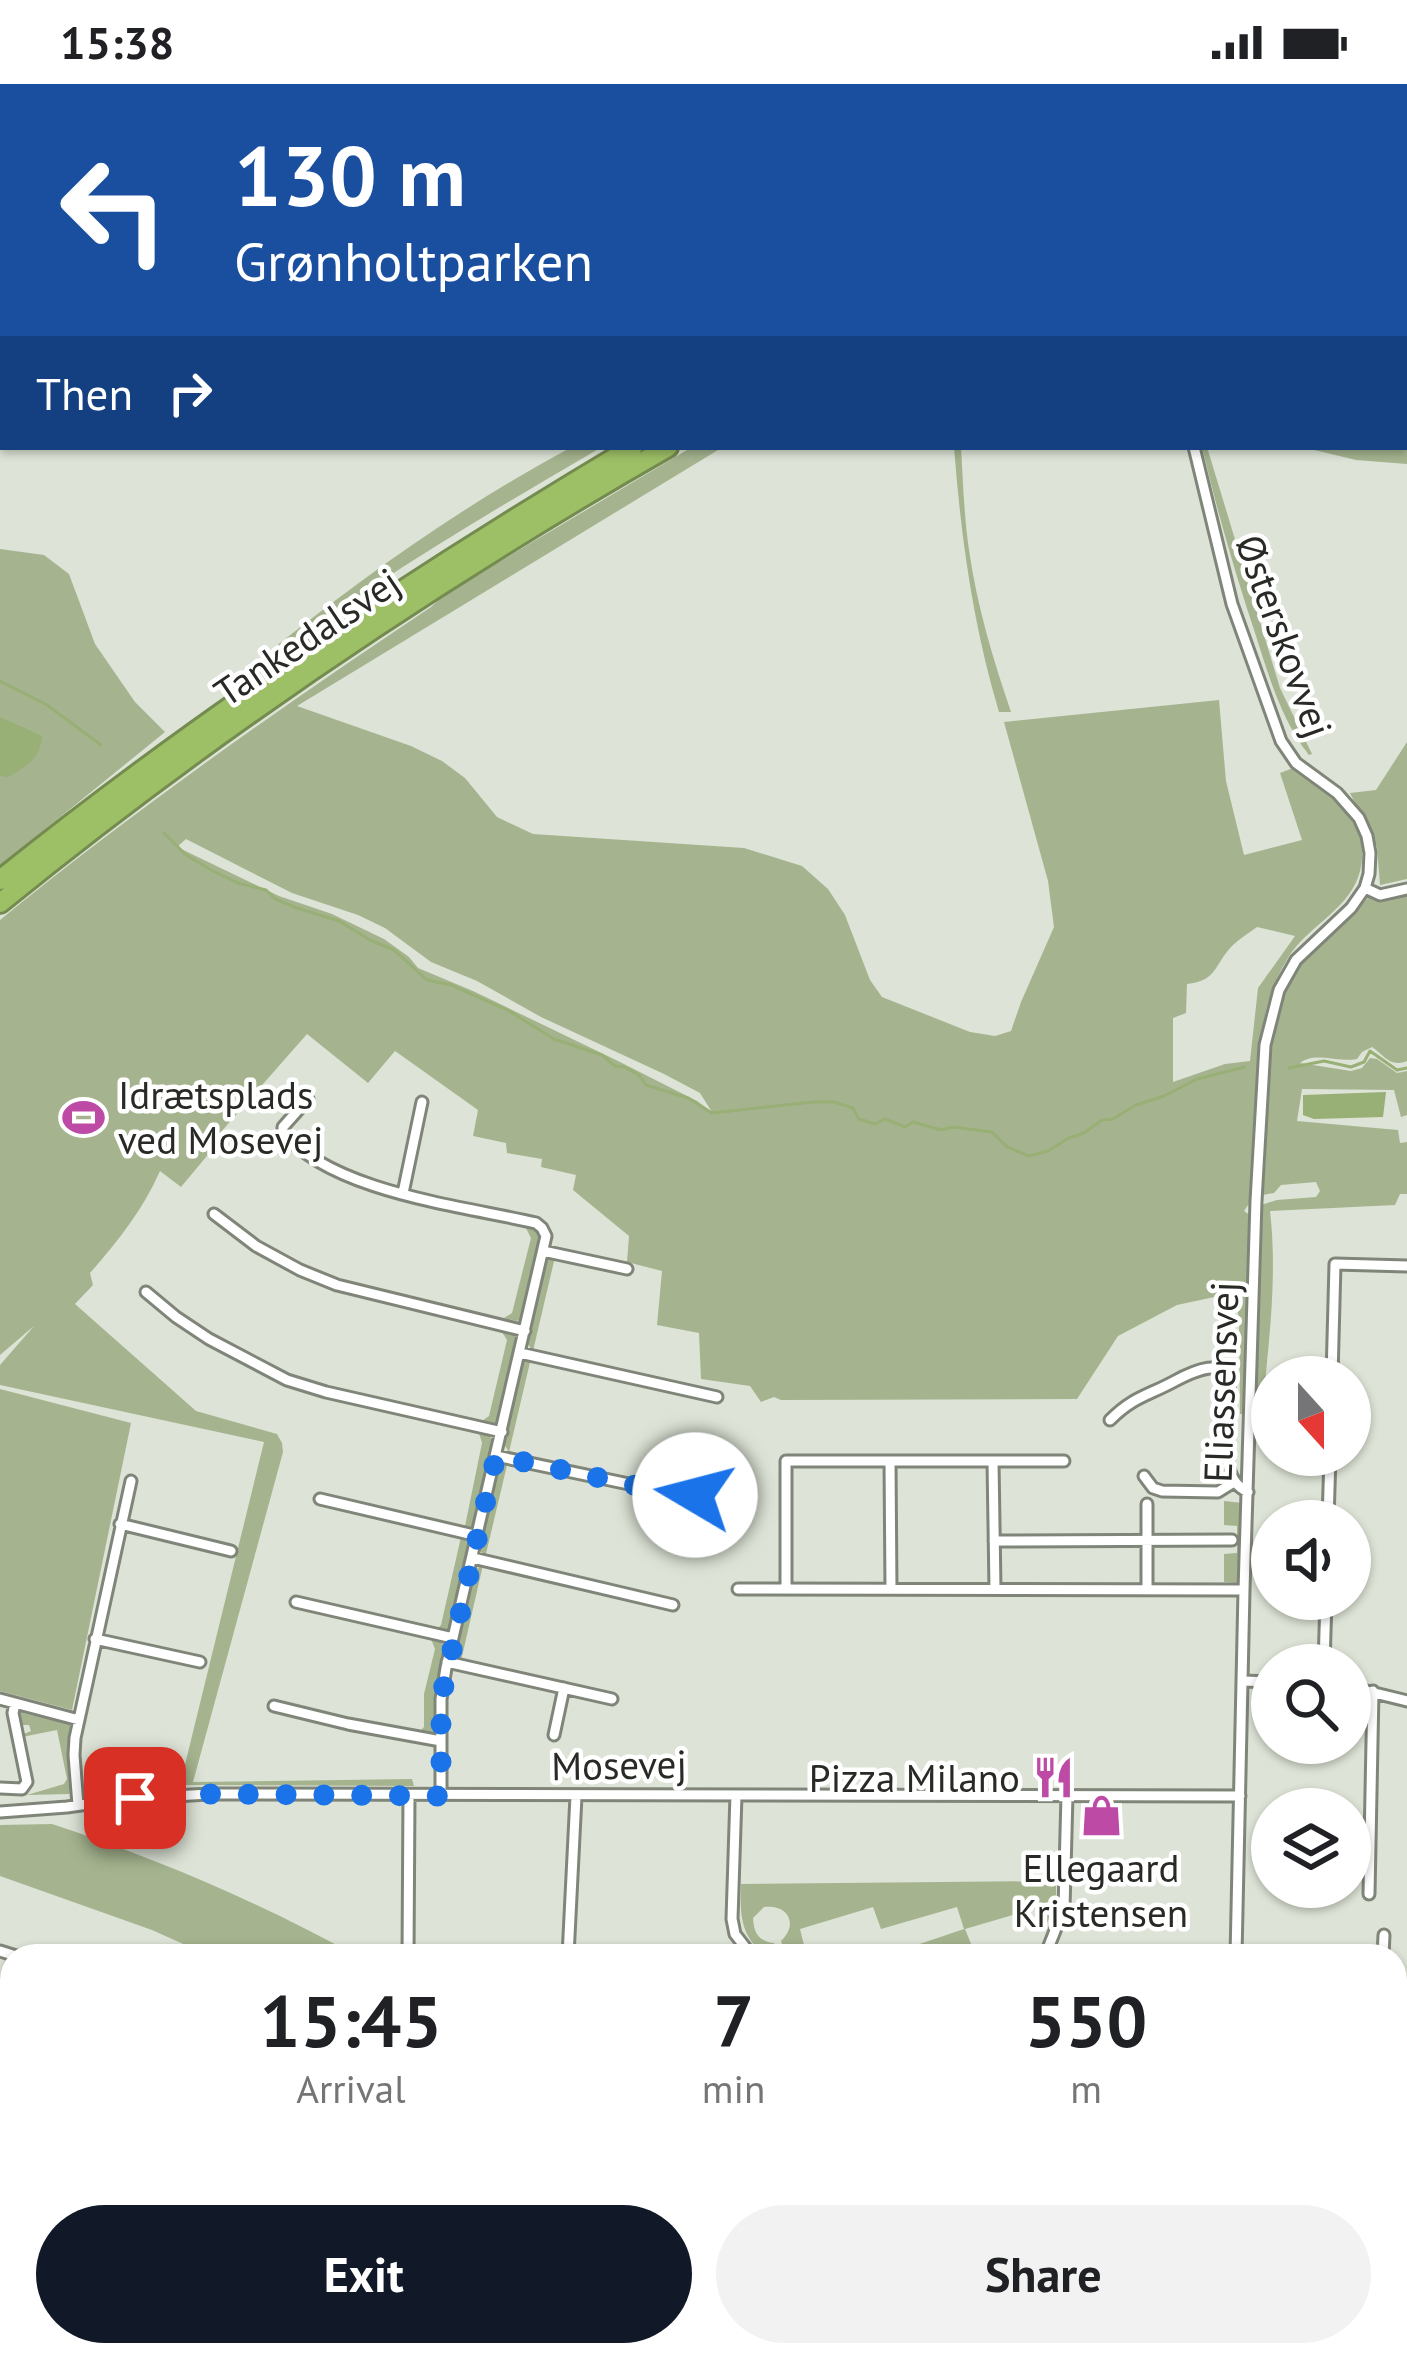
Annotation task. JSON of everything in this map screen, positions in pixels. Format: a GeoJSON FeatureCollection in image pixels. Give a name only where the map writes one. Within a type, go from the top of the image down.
{"type":"FeatureCollection","features":[{"type":"Feature","properties":{"kind":"highway","name":"Tankedalsvej"},"geometry":{"type":"LineString","coordinates":[[0,880],[124,783],[308,651],[437,565],[628,450]]}},
{"type":"Feature","properties":{"kind":"highway","name":"Tankedalsvej"},"geometry":{"type":"LineString","coordinates":[[0,904],[161,778],[374,628],[663,450]]}},
{"type":"Feature","properties":{"kind":"street","name":"Østerskovvej"},"geometry":{"type":"LineString","coordinates":[[1195,450],[1232,604],[1281,741],[1296,763],[1337,793],[1359,818],[1370,853],[1365,888]]}},
{"type":"Feature","properties":{"kind":"street"},"geometry":{"type":"LineString","coordinates":[[1365,888],[1380,895],[1407,889]]}},
{"type":"Feature","properties":{"kind":"street","name":"Eliassensvej"},"geometry":{"type":"LineString","coordinates":[[1236,1944],[1256,1201],[1265,1045],[1279,990],[1296,960],[1352,908],[1365,888]]}},
{"type":"Feature","properties":{"kind":"street"},"geometry":{"type":"LineString","coordinates":[[308,1100],[283,1127],[287,1138],[316,1160],[349,1177],[403,1193],[536,1223],[546,1236],[447,1662],[441,1699],[441,1796]]}},
{"type":"Feature","properties":{"kind":"street"},"geometry":{"type":"LineString","coordinates":[[403,1193],[422,1102]]}},
{"type":"Feature","properties":{"kind":"street"},"geometry":{"type":"LineString","coordinates":[[214,1214],[256,1246],[337,1286],[525,1331]]}},
{"type":"Feature","properties":{"kind":"street"},"geometry":{"type":"LineString","coordinates":[[543,1251],[627,1269]]}},
{"type":"Feature","properties":{"kind":"street"},"geometry":{"type":"LineString","coordinates":[[1333,1356],[1335,1264],[1407,1266]]}},
{"type":"Feature","properties":{"kind":"street"},"geometry":{"type":"LineString","coordinates":[[146,1292],[209,1339],[287,1380],[502,1432]]}},
{"type":"Feature","properties":{"kind":"street"},"geometry":{"type":"LineString","coordinates":[[520,1353],[717,1397]]}},
{"type":"Feature","properties":{"kind":"street"},"geometry":{"type":"LineString","coordinates":[[1110,1420],[1193,1370],[1208,1366],[1223,1370],[1230,1385],[1225,1434],[1234,1482],[1249,1492]]}},
{"type":"Feature","properties":{"kind":"street"},"geometry":{"type":"LineString","coordinates":[[496,1456],[643,1487],[700,1491]]}},
{"type":"Feature","properties":{"kind":"street"},"geometry":{"type":"LineString","coordinates":[[786,1589],[786,1461],[1064,1462]]}},
{"type":"Feature","properties":{"kind":"street"},"geometry":{"type":"LineString","coordinates":[[890,1461],[891,1589]]}},
{"type":"Feature","properties":{"kind":"street"},"geometry":{"type":"LineString","coordinates":[[993,1461],[995,1589]]}},
{"type":"Feature","properties":{"kind":"street"},"geometry":{"type":"LineString","coordinates":[[1144,1476],[1154,1488],[1180,1492],[1218,1492],[1234,1482]]}},
{"type":"Feature","properties":{"kind":"street"},"geometry":{"type":"LineString","coordinates":[[78,1805],[74,1755],[79,1720],[131,1480]]}},
{"type":"Feature","properties":{"kind":"street"},"geometry":{"type":"LineString","coordinates":[[320,1498],[478,1536]]}},
{"type":"Feature","properties":{"kind":"street"},"geometry":{"type":"LineString","coordinates":[[1147,1504],[1147,1590]]}},
{"type":"Feature","properties":{"kind":"street"},"geometry":{"type":"LineString","coordinates":[[121,1524],[231,1551]]}},
{"type":"Feature","properties":{"kind":"street"},"geometry":{"type":"LineString","coordinates":[[994,1540],[1232,1540]]}},
{"type":"Feature","properties":{"kind":"street"},"geometry":{"type":"LineString","coordinates":[[473,1558],[674,1605]]}},
{"type":"Feature","properties":{"kind":"street"},"geometry":{"type":"LineString","coordinates":[[738,1588],[1244,1590]]}},
{"type":"Feature","properties":{"kind":"street"},"geometry":{"type":"LineString","coordinates":[[296,1602],[454,1638]]}},
{"type":"Feature","properties":{"kind":"street"},"geometry":{"type":"LineString","coordinates":[[95,1639],[200,1662]]}},
{"type":"Feature","properties":{"kind":"street"},"geometry":{"type":"LineString","coordinates":[[447,1662],[612,1699]]}},
{"type":"Feature","properties":{"kind":"street"},"geometry":{"type":"LineString","coordinates":[[1243,1681],[1251,1681]]}},
{"type":"Feature","properties":{"kind":"street"},"geometry":{"type":"LineString","coordinates":[[554,1735],[564,1688]]}},
{"type":"Feature","properties":{"kind":"street"},"geometry":{"type":"LineString","coordinates":[[1371,1792],[1373,1691],[1407,1701]]}},
{"type":"Feature","properties":{"kind":"street"},"geometry":{"type":"LineString","coordinates":[[0,1700],[79,1720]]}},
{"type":"Feature","properties":{"kind":"street"},"geometry":{"type":"LineString","coordinates":[[0,1788],[22,1789],[27,1782],[15,1703]]}},
{"type":"Feature","properties":{"kind":"street"},"geometry":{"type":"LineString","coordinates":[[274,1706],[441,1742]]}},
{"type":"Feature","properties":{"kind":"street","name":"Mosevej"},"geometry":{"type":"LineString","coordinates":[[0,1812],[209,1794],[1240,1796]]}},
{"type":"Feature","properties":{"kind":"street"},"geometry":{"type":"LineString","coordinates":[[736,1795],[731,1918],[742,1944]]}},
{"type":"Feature","properties":{"kind":"street"},"geometry":{"type":"LineString","coordinates":[[1050,1944],[1064,1908],[1067,1795]]}},
{"type":"Feature","properties":{"kind":"street"},"geometry":{"type":"LineString","coordinates":[[408,1944],[409,1796]]}},
{"type":"Feature","properties":{"kind":"street"},"geometry":{"type":"LineString","coordinates":[[569,1944],[576,1796]]}},
{"type":"Feature","properties":{"kind":"street"},"geometry":{"type":"LineString","coordinates":[[1384,1935],[1384,1944]]}},
{"type":"Feature","properties":{"kind":"shaded area"},"geometry":{"type":"Polygon","coordinates":[[[567,450],[597,450],[373,587],[241,680],[239,676],[359,583],[484,498],[567,450]]]}},
{"type":"Feature","properties":{"kind":"shaded area"},"geometry":{"type":"Polygon","coordinates":[[[687,450],[718,450],[297,706],[442,761],[465,778],[497,817],[533,834],[744,848],[802,866],[828,889],[845,915],[870,980],[882,997],[970,1032],[995,1036],[1011,1031],[1054,927],[1048,881],[1004,722],[1219,700],[1226,781],[1244,855],[1302,840],[1280,773],[1293,768],[1349,811],[1362,840],[1359,875],[1352,889],[1298,945],[1274,985],[1263,1028],[1260,1073],[1269,1070],[1284,988],[1305,955],[1369,897],[1407,893],[1407,1061],[1392,1062],[1372,1047],[1357,1059],[1313,1058],[1300,1063],[1351,1071],[1362,1068],[1370,1058],[1397,1073],[1407,1071],[1407,1115],[1401,1117],[1394,1090],[1302,1089],[1297,1121],[1398,1130],[1400,1143],[1407,1142],[1407,1194],[1400,1194],[1395,1205],[1270,1211],[1270,1325],[1267,1356],[1258,1356],[1261,1205],[1316,1197],[1320,1191],[1316,1182],[1281,1185],[1263,1195],[1266,1155],[1254,1153],[1251,1201],[1244,1211],[1251,1220],[1247,1414],[1240,1414],[1239,1318],[1233,1293],[1177,1305],[1118,1336],[1077,1399],[774,1397],[761,1402],[750,1386],[701,1379],[699,1333],[657,1325],[662,1271],[627,1262],[629,1236],[573,1190],[576,1175],[541,1167],[542,1159],[507,1153],[506,1143],[473,1136],[478,1110],[395,1051],[368,1083],[307,1034],[213,1141],[216,1145],[181,1187],[160,1171],[129,1225],[90,1273],[93,1285],[75,1304],[196,1411],[277,1434],[282,1443],[193,1782],[412,1779],[414,1786],[180,1785],[264,1442],[0,1385],[0,1365],[34,1326],[0,1355],[0,920],[266,720],[445,594],[687,450]],[[186,839],[177,847],[384,939],[418,968],[618,1061],[712,1112],[700,1093],[431,962],[385,928],[292,893],[186,839]],[[1257,927],[1232,946],[1210,976],[1187,984],[1186,1013],[1173,1018],[1173,1082],[1225,1064],[1250,1061],[1258,988],[1295,936],[1257,927]]]}},
{"type":"Feature","properties":{"kind":"shaded area"},"geometry":{"type":"Polygon","coordinates":[[[954,450],[961,450],[976,591],[1011,712],[999,712],[964,548],[954,450]]]}},
{"type":"Feature","properties":{"kind":"shaded area"},"geometry":{"type":"Polygon","coordinates":[[[1203,450],[1208,450],[1280,688],[1312,754],[1291,728],[1271,683],[1203,450]]]}},
{"type":"Feature","properties":{"kind":"shaded area"},"geometry":{"type":"Polygon","coordinates":[[[1314,450],[1407,450],[1407,464],[1356,460],[1314,450]]]}},
{"type":"Feature","properties":{"kind":"shaded area"},"geometry":{"type":"Polygon","coordinates":[[[0,549],[44,555],[69,574],[95,644],[135,702],[165,732],[0,866],[0,549]]]}},
{"type":"Feature","properties":{"kind":"shaded area"},"geometry":{"type":"Polygon","coordinates":[[[0,717],[42,736],[36,756],[8,777],[0,776],[0,717]]]}},
{"type":"Feature","properties":{"kind":"shaded area"},"geometry":{"type":"Polygon","coordinates":[[[1407,742],[1407,879],[1380,885],[1377,847],[1350,793],[1376,790],[1407,742]]]}},
{"type":"Feature","properties":{"kind":"shaded area"},"geometry":{"type":"Polygon","coordinates":[[[1386,1092],[1383,1117],[1314,1119],[1303,1115],[1303,1095],[1386,1092]]]}},
{"type":"Feature","properties":{"kind":"shaded area"},"geometry":{"type":"Polygon","coordinates":[[[526,1228],[537,1229],[541,1240],[522,1319],[517,1321],[504,1318],[512,1313],[531,1238],[526,1228]]]}},
{"type":"Feature","properties":{"kind":"shaded area"},"geometry":{"type":"Polygon","coordinates":[[[555,1257],[533,1351],[527,1343],[546,1260],[555,1257]]]}},
{"type":"Feature","properties":{"kind":"shaded area"},"geometry":{"type":"Polygon","coordinates":[[[504,1330],[518,1339],[494,1424],[482,1421],[489,1416],[507,1340],[504,1330]]]}},
{"type":"Feature","properties":{"kind":"shaded area"},"geometry":{"type":"Polygon","coordinates":[[[531,1358],[509,1452],[504,1444],[522,1363],[531,1358]]]}},
{"type":"Feature","properties":{"kind":"shaded area"},"geometry":{"type":"Polygon","coordinates":[[[0,1389],[131,1423],[72,1710],[0,1691],[0,1389]]]}},
{"type":"Feature","properties":{"kind":"shaded area"},"geometry":{"type":"Polygon","coordinates":[[[479,1433],[489,1435],[494,1443],[474,1526],[467,1528],[482,1443],[479,1433]]]}},
{"type":"Feature","properties":{"kind":"shaded area"},"geometry":{"type":"Polygon","coordinates":[[[508,1461],[485,1558],[480,1550],[499,1465],[508,1461]]]}},
{"type":"Feature","properties":{"kind":"shaded area"},"geometry":{"type":"Polygon","coordinates":[[[1224,1501],[1243,1503],[1239,1583],[1224,1582],[1224,1554],[1237,1553],[1237,1526],[1224,1525],[1224,1501]]]}},
{"type":"Feature","properties":{"kind":"shaded area"},"geometry":{"type":"Polygon","coordinates":[[[701,1504],[729,1508],[721,1546],[695,1544],[701,1504]]]}},
{"type":"Feature","properties":{"kind":"shaded area"},"geometry":{"type":"Polygon","coordinates":[[[461,1537],[470,1544],[451,1628],[443,1633],[436,1630],[461,1537]]]}},
{"type":"Feature","properties":{"kind":"shaded area"},"geometry":{"type":"Polygon","coordinates":[[[483,1565],[461,1661],[456,1653],[474,1570],[483,1565]]]}},
{"type":"Feature","properties":{"kind":"shaded area"},"geometry":{"type":"Polygon","coordinates":[[[431,1639],[442,1640],[445,1649],[432,1734],[419,1732],[424,1727],[424,1694],[435,1649],[431,1639]]]}},
{"type":"Feature","properties":{"kind":"shaded area"},"geometry":{"type":"Polygon","coordinates":[[[19,1712],[73,1725],[69,1794],[27,1795],[67,1779],[57,1730],[22,1737],[31,1731],[29,1725],[19,1725],[19,1712]]]}},
{"type":"Feature","properties":{"kind":"shaded area"},"geometry":{"type":"Polygon","coordinates":[[[52,1824],[131,1852],[208,1883],[334,1944],[183,1944],[0,1876],[0,1825],[52,1824]]]}},
{"type":"Feature","properties":{"kind":"shaded area"},"geometry":{"type":"Polygon","coordinates":[[[1056,1881],[1056,1897],[1046,1927],[1040,1907],[965,1929],[971,1944],[920,1944],[964,1929],[957,1907],[881,1929],[873,1907],[800,1929],[804,1944],[782,1944],[788,1916],[764,1907],[753,1918],[754,1928],[774,1944],[754,1944],[742,1915],[741,1884],[1056,1881]]]}},
{"type":"Feature","properties":{"kind":"waterway"},"geometry":{"type":"LineString","coordinates":[[0,681],[47,705],[101,745]]}},
{"type":"Feature","properties":{"kind":"waterway"},"geometry":{"type":"LineString","coordinates":[[164,833],[186,855],[213,871],[339,921],[394,950],[427,980],[451,985],[509,1011],[554,1039],[602,1055],[639,1075],[646,1085],[688,1098],[712,1113],[834,1102],[853,1108],[859,1119],[875,1124],[885,1119],[905,1127],[913,1122],[941,1130],[992,1132],[1007,1147],[1029,1156],[1197,1079],[1245,1067]]}},
{"type":"Feature","properties":{"kind":"waterway"},"geometry":{"type":"LineString","coordinates":[[1289,1068],[1324,1061],[1351,1067],[1364,1062],[1370,1051],[1397,1070],[1407,1068]]}},
{"type":"Feature","properties":{"kind":"place","name":"Idrætsplads ved Mosevej"},"geometry":{"type":"Point","coordinates":[84,1117]}},
{"type":"Feature","properties":{"kind":"place","name":"Pizza Milano"},"geometry":{"type":"Point","coordinates":[1054,1778]}},
{"type":"Feature","properties":{"kind":"place","name":"Ellegaard Kristensen"},"geometry":{"type":"Point","coordinates":[1101,1816]}},
{"type":"Feature","properties":{"kind":"route"},"geometry":{"type":"LineString","coordinates":[[135,1798],[441,1796],[441,1699],[446,1668],[496,1456],[695,1495]]}}]}
